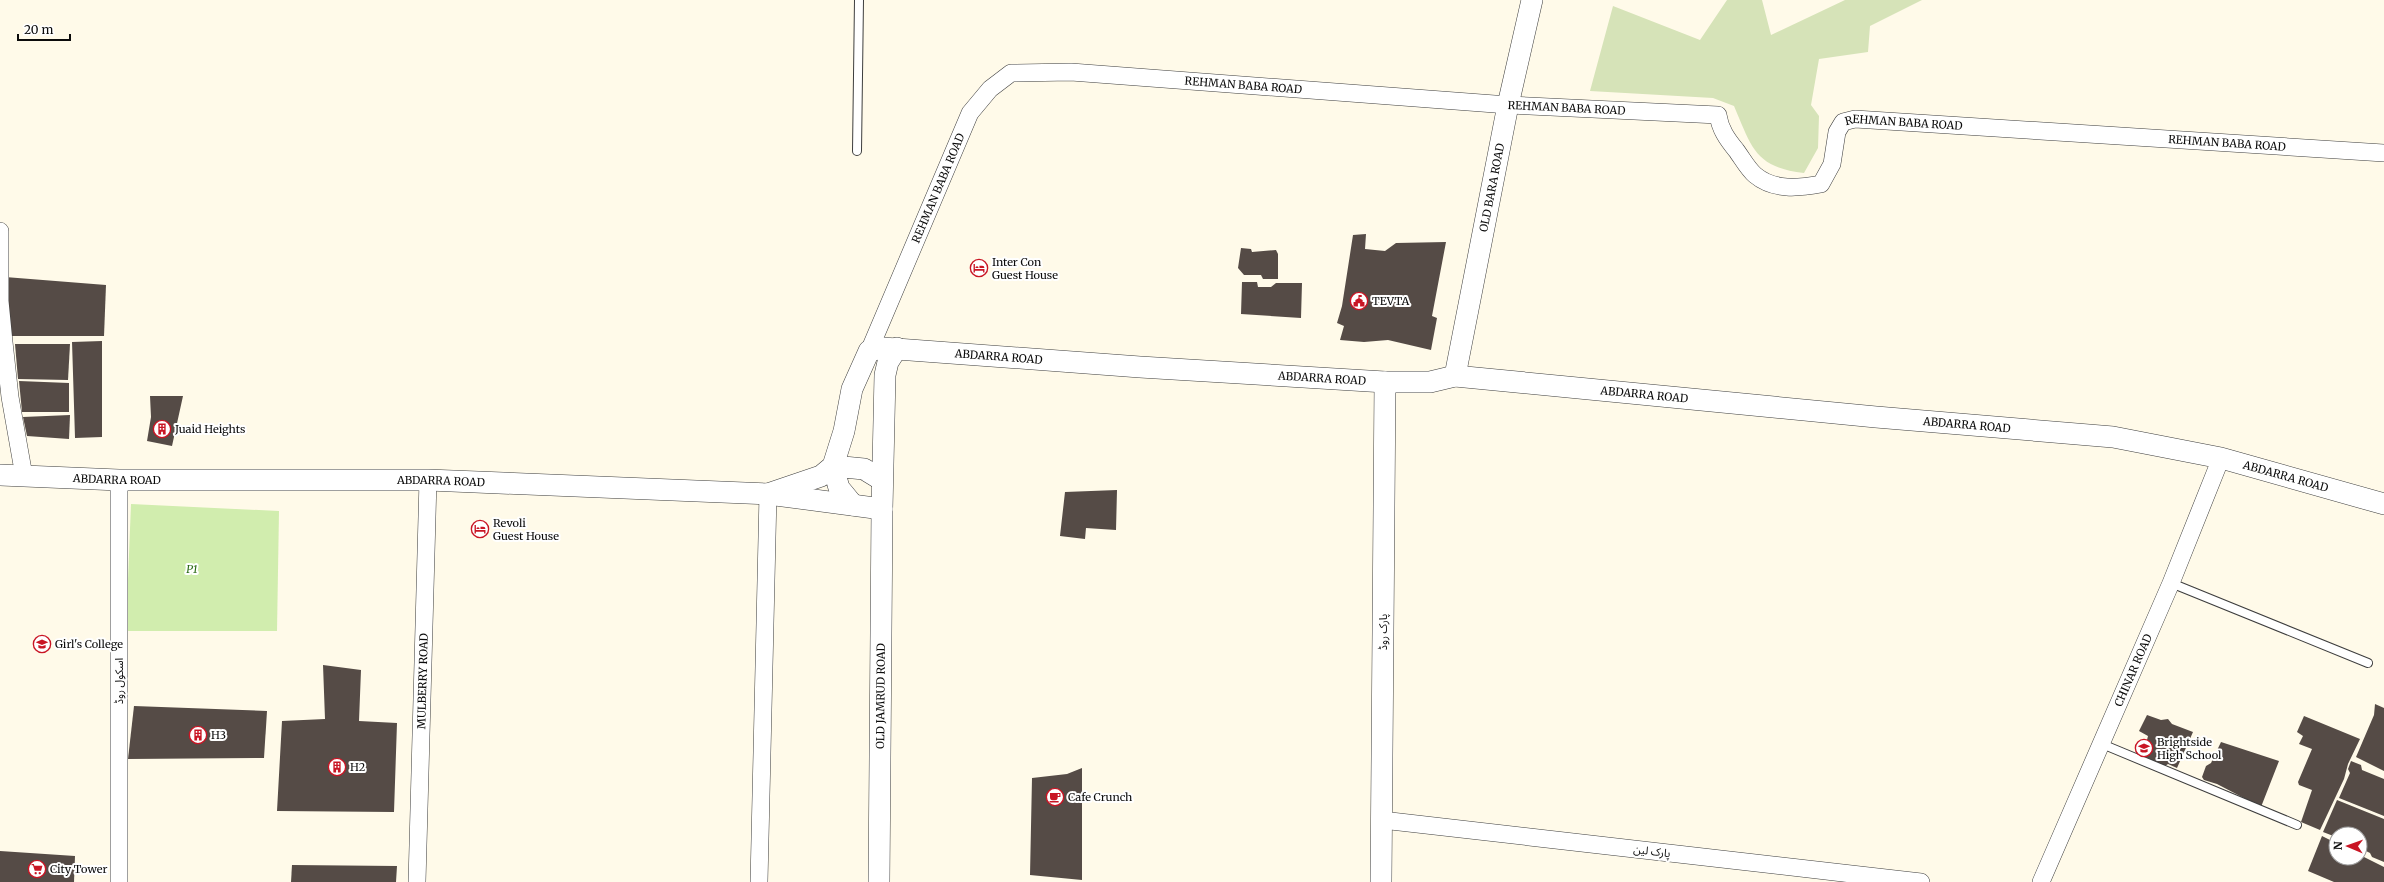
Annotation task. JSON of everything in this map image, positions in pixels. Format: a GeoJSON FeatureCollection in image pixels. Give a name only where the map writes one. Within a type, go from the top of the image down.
{"type":"FeatureCollection","features":[{"type":"Feature","properties":{"kind":"street","name":"OLD BARA ROAD"},"geometry":{"type":"LineString","coordinates":[[1455,376],[1508,105],[1532,0]]}},
{"type":"Feature","properties":{"kind":"street","name":"REHMAN BABA ROAD"},"geometry":{"type":"LineString","coordinates":[[869,351],[970,113],[990,88],[1011,72],[1071,72],[1508,105],[1718,115],[1720,126],[1725,136],[1755,175],[1785,187],[1801,188],[1821,184],[1832,164],[1837,132],[1843,122],[1856,119],[2384,153]]}},
{"type":"Feature","properties":{"kind":"street"},"geometry":{"type":"LineString","coordinates":[[0,231],[0,301],[4,342],[10,397],[24,476]]}},
{"type":"Feature","properties":{"kind":"street"},"geometry":{"type":"LineString","coordinates":[[853,505],[839,488],[833,466],[844,431],[852,389],[869,351],[897,348]]}},
{"type":"Feature","properties":{"kind":"street","name":"ABDARRA ROAD"},"geometry":{"type":"LineString","coordinates":[[897,348],[1140,367],[1385,382],[1430,382],[1455,376],[1868,416],[2113,437],[2221,458],[2384,504]]}},
{"type":"Feature","properties":{"kind":"street","name":"OLD JAMRUD ROAD"},"geometry":{"type":"LineString","coordinates":[[879,882],[882,480],[886,368],[897,348]]}},
{"type":"Feature","properties":{"kind":"street","name":"پارک روڈ"},"geometry":{"type":"LineString","coordinates":[[1381,882],[1385,382]]}},
{"type":"Feature","properties":{"kind":"street","name":"CHINAR ROAD"},"geometry":{"type":"LineString","coordinates":[[2041,882],[2171,583],[2221,458]]}},
{"type":"Feature","properties":{"kind":"street"},"geometry":{"type":"LineString","coordinates":[[759,882],[768,494],[821,476],[833,466],[864,469],[882,480]]}},
{"type":"Feature","properties":{"kind":"street","name":"ABDARRA ROAD"},"geometry":{"type":"LineString","coordinates":[[0,475],[119,480],[428,480],[768,494],[882,509]]}},
{"type":"Feature","properties":{"kind":"street","name":"اسکول روڈ"},"geometry":{"type":"LineString","coordinates":[[119,480],[119,882]]}},
{"type":"Feature","properties":{"kind":"street","name":"MULBERRY ROAD"},"geometry":{"type":"LineString","coordinates":[[417,882],[428,480]]}},
{"type":"Feature","properties":{"kind":"street","name":"پارک لین"},"geometry":{"type":"LineString","coordinates":[[1382,820],[1921,882]]}},
{"type":"Feature","properties":{"kind":"lane"},"geometry":{"type":"LineString","coordinates":[[856,151],[859,0]]}},
{"type":"Feature","properties":{"kind":"lane"},"geometry":{"type":"LineString","coordinates":[[2171,583],[2368,663]]}},
{"type":"Feature","properties":{"kind":"lane"},"geometry":{"type":"LineString","coordinates":[[2102,744],[2297,825]]}},
{"type":"Feature","properties":{"kind":"green space"},"geometry":{"type":"Polygon","coordinates":[[[1727,0],[1762,0],[1771,35],[1845,0],[1922,0],[1870,26],[1868,52],[1819,59],[1811,105],[1819,116],[1818,148],[1804,173],[1775,166],[1757,153],[1751,144],[1734,106],[1713,98],[1590,91],[1613,6],[1700,40],[1727,0]]]}},
{"type":"Feature","properties":{"kind":"green space","name":"P1"},"geometry":{"type":"Polygon","coordinates":[[[131,504],[279,511],[277,631],[126,631],[131,504]]]}},
{"type":"Feature","properties":{"kind":"building"},"geometry":{"type":"Polygon","coordinates":[[[1366,234],[1365,249],[1385,251],[1396,243],[1446,242],[1432,316],[1437,318],[1431,350],[1388,340],[1364,342],[1340,340],[1344,326],[1337,323],[1342,306],[1353,235],[1366,234]]]}},
{"type":"Feature","properties":{"kind":"building"},"geometry":{"type":"Polygon","coordinates":[[[1241,248],[1251,249],[1252,252],[1276,250],[1278,254],[1278,279],[1263,279],[1261,275],[1244,275],[1238,268],[1241,248]]]}},
{"type":"Feature","properties":{"kind":"building"},"geometry":{"type":"Polygon","coordinates":[[[5,277],[106,285],[104,336],[11,336],[5,277]]]}},
{"type":"Feature","properties":{"kind":"building"},"geometry":{"type":"Polygon","coordinates":[[[1242,282],[1257,282],[1258,287],[1271,287],[1276,283],[1302,283],[1301,318],[1241,314],[1242,282]]]}},
{"type":"Feature","properties":{"kind":"building"},"geometry":{"type":"Polygon","coordinates":[[[102,341],[102,437],[75,438],[72,342],[102,341]]]}},
{"type":"Feature","properties":{"kind":"building"},"geometry":{"type":"Polygon","coordinates":[[[15,344],[70,344],[68,380],[18,379],[15,344]]]}},
{"type":"Feature","properties":{"kind":"building"},"geometry":{"type":"Polygon","coordinates":[[[19,381],[69,383],[69,412],[22,412],[19,381]]]}},
{"type":"Feature","properties":{"kind":"building","name":"Juaid Heights"},"geometry":{"type":"Polygon","coordinates":[[[150,396],[183,396],[172,446],[147,441],[151,417],[150,396]]]}},
{"type":"Feature","properties":{"kind":"building"},"geometry":{"type":"Polygon","coordinates":[[[70,415],[69,439],[27,436],[23,417],[70,415]]]}},
{"type":"Feature","properties":{"kind":"building"},"geometry":{"type":"Polygon","coordinates":[[[1117,490],[1116,530],[1086,528],[1085,539],[1060,536],[1065,492],[1117,490]]]}},
{"type":"Feature","properties":{"kind":"building","name":"H2"},"geometry":{"type":"Polygon","coordinates":[[[323,665],[361,670],[359,721],[397,723],[394,812],[277,811],[282,721],[325,719],[323,665]]]}},
{"type":"Feature","properties":{"kind":"building"},"geometry":{"type":"Polygon","coordinates":[[[2375,704],[2384,708],[2384,771],[2356,757],[2374,715],[2375,704]]]}},
{"type":"Feature","properties":{"kind":"building","name":"H3"},"geometry":{"type":"Polygon","coordinates":[[[134,706],[267,711],[264,758],[128,759],[134,706]]]}},
{"type":"Feature","properties":{"kind":"building"},"geometry":{"type":"Polygon","coordinates":[[[2147,715],[2161,720],[2168,719],[2172,724],[2193,732],[2177,768],[2168,764],[2165,766],[2143,756],[2148,736],[2139,731],[2147,715]]]}},
{"type":"Feature","properties":{"kind":"building"},"geometry":{"type":"Polygon","coordinates":[[[2304,716],[2360,739],[2348,764],[2344,779],[2320,830],[2301,822],[2312,790],[2299,785],[2298,782],[2312,749],[2299,744],[2303,736],[2297,732],[2304,716]]]}},
{"type":"Feature","properties":{"kind":"building"},"geometry":{"type":"Polygon","coordinates":[[[2221,742],[2279,761],[2261,807],[2217,784],[2204,780],[2202,777],[2206,766],[2211,763],[2221,742]]]}},
{"type":"Feature","properties":{"kind":"building"},"geometry":{"type":"Polygon","coordinates":[[[2351,761],[2361,765],[2362,770],[2384,779],[2384,816],[2339,798],[2350,773],[2348,769],[2351,761]]]}},
{"type":"Feature","properties":{"kind":"building"},"geometry":{"type":"Polygon","coordinates":[[[1082,768],[1082,880],[1030,875],[1032,778],[1067,774],[1082,768]]]}},
{"type":"Feature","properties":{"kind":"building"},"geometry":{"type":"Polygon","coordinates":[[[2337,800],[2384,819],[2384,862],[2372,857],[2368,852],[2368,826],[2328,826],[2328,834],[2323,832],[2337,800]]]}},
{"type":"Feature","properties":{"kind":"building"},"geometry":{"type":"Polygon","coordinates":[[[2322,836],[2328,839],[2328,866],[2368,866],[2368,859],[2384,867],[2384,882],[2334,882],[2308,871],[2322,836]]]}},
{"type":"Feature","properties":{"kind":"building","name":"City Tower"},"geometry":{"type":"Polygon","coordinates":[[[0,851],[75,856],[74,882],[0,882],[0,851]]]}},
{"type":"Feature","properties":{"kind":"building"},"geometry":{"type":"Polygon","coordinates":[[[292,865],[397,866],[396,882],[291,882],[292,865]]]}},
{"type":"Feature","properties":{"kind":"place","name":"Inter Con Guest House"},"geometry":{"type":"Point","coordinates":[979,268]}},
{"type":"Feature","properties":{"kind":"place","name":"TEVTA"},"geometry":{"type":"Point","coordinates":[1359,301]}},
{"type":"Feature","properties":{"kind":"place","name":"Juaid Heights"},"geometry":{"type":"Point","coordinates":[162,429]}},
{"type":"Feature","properties":{"kind":"place","name":"Revoli Guest House"},"geometry":{"type":"Point","coordinates":[480,529]}},
{"type":"Feature","properties":{"kind":"place","name":"Girl's College"},"geometry":{"type":"Point","coordinates":[42,644]}},
{"type":"Feature","properties":{"kind":"place","name":"H3"},"geometry":{"type":"Point","coordinates":[198,735]}},
{"type":"Feature","properties":{"kind":"place","name":"Brightside High School"},"geometry":{"type":"Point","coordinates":[2144,748]}},
{"type":"Feature","properties":{"kind":"place","name":"H2"},"geometry":{"type":"Point","coordinates":[337,767]}},
{"type":"Feature","properties":{"kind":"place","name":"Cafe Crunch"},"geometry":{"type":"Point","coordinates":[1055,797]}},
{"type":"Feature","properties":{"kind":"place","name":"City Tower"},"geometry":{"type":"Point","coordinates":[37,869]}}]}
